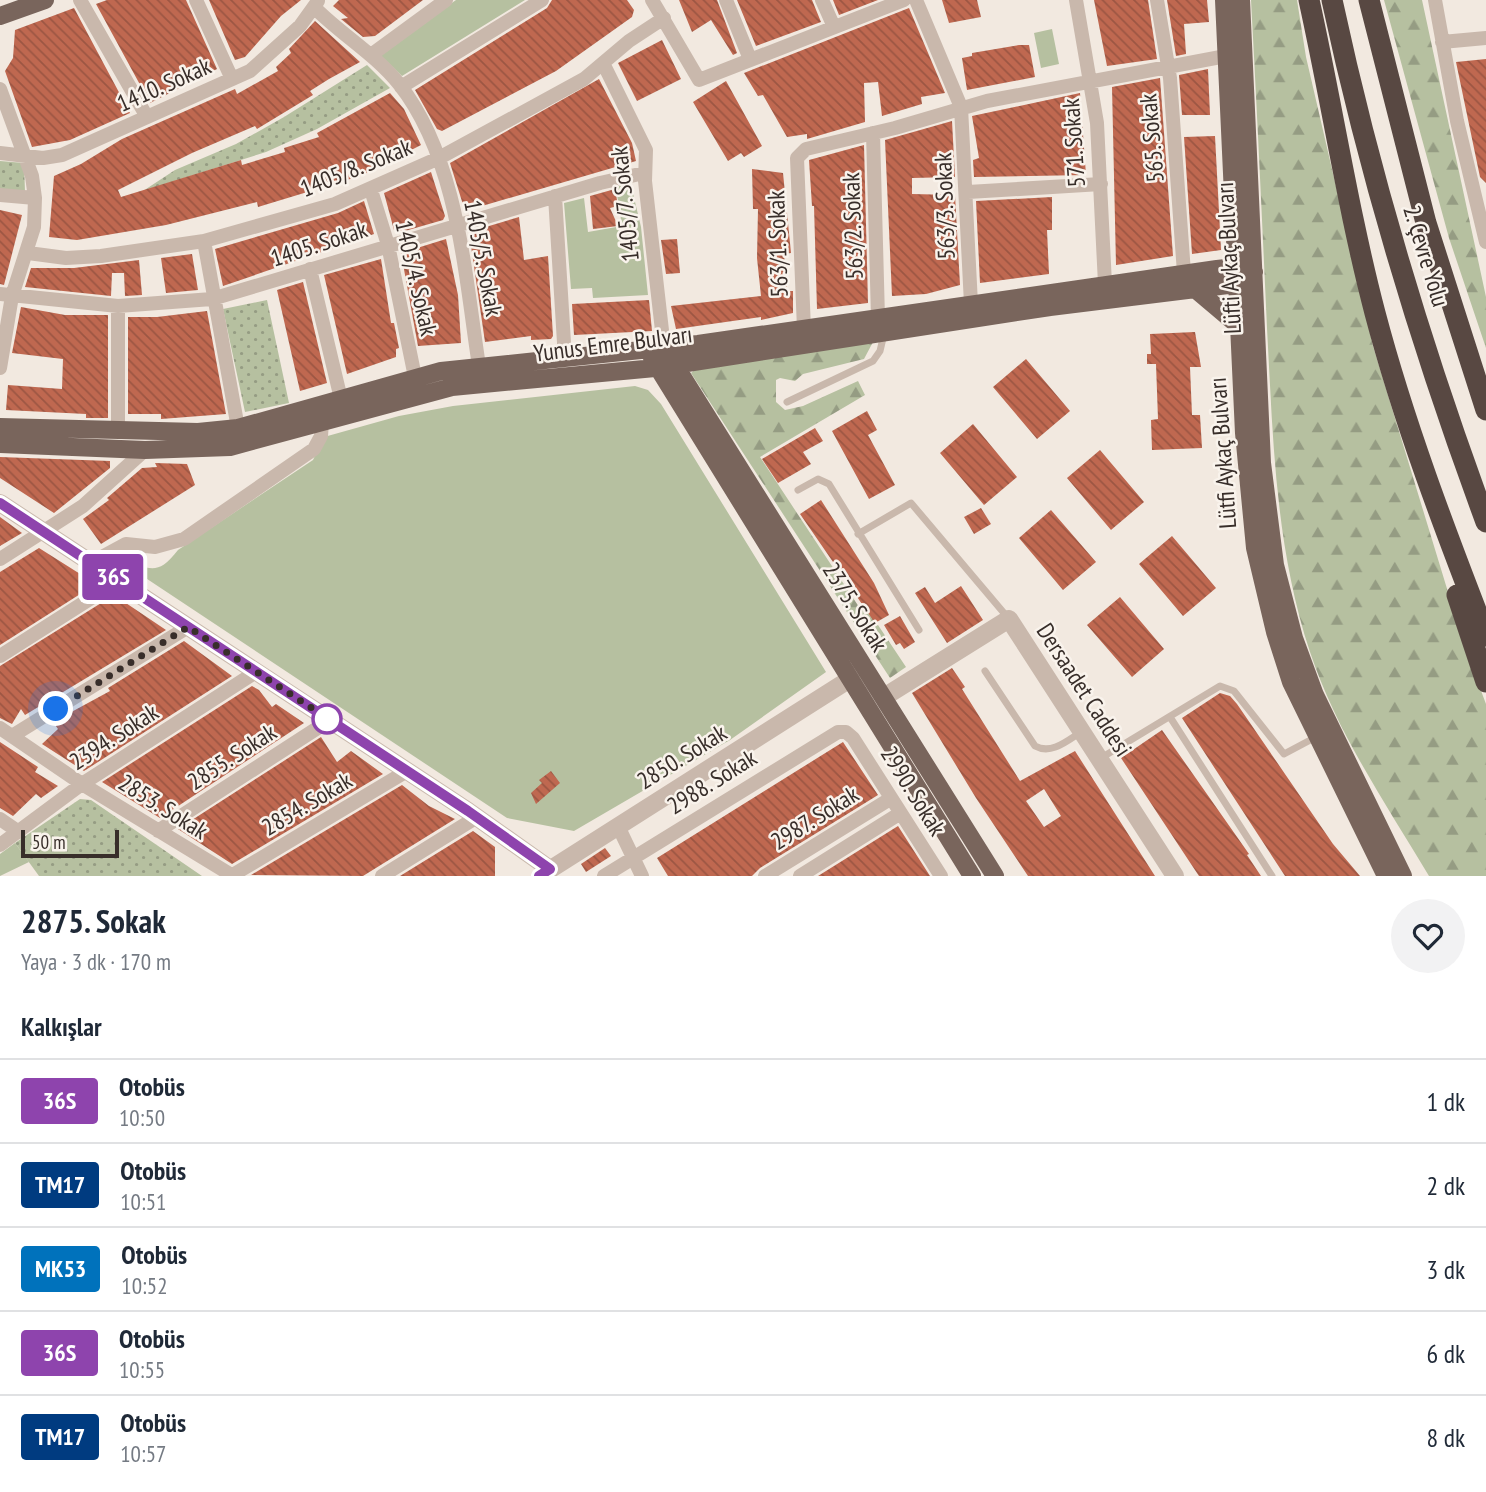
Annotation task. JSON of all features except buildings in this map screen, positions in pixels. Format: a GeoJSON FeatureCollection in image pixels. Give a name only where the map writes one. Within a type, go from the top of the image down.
{"type":"FeatureCollection","features":[{"type":"Feature","properties":{"kind":"highway"},"geometry":{"type":"LineString","coordinates":[[1310,0],[1375,311],[1429,484],[1486,636]]}},
{"type":"Feature","properties":{"kind":"highway","name":"2. Çevre Yolu"},"geometry":{"type":"LineString","coordinates":[[1332,0],[1377,186],[1441,393],[1486,522]]}},
{"type":"Feature","properties":{"kind":"highway","name":"2. Çevre Yolu"},"geometry":{"type":"LineString","coordinates":[[1369,0],[1426,223],[1486,410]]}},
{"type":"Feature","properties":{"kind":"highway"},"geometry":{"type":"LineString","coordinates":[[1429,484],[1452,578],[1486,682]]}},
{"type":"Feature","properties":{"kind":"main road"},"geometry":{"type":"LineString","coordinates":[[0,16],[45,0]]}},
{"type":"Feature","properties":{"kind":"main road","name":"Lütfi Aykaç Bulvarı"},"geometry":{"type":"LineString","coordinates":[[1224,0],[1248,489],[1255,548],[1275,632],[1291,682],[1386,876]]}},
{"type":"Feature","properties":{"kind":"main road","name":"Lüfti Aykaç Bulvarı"},"geometry":{"type":"LineString","coordinates":[[1241,0],[1262,463],[1275,565],[1294,638],[1315,695],[1381,828]]}},
{"type":"Feature","properties":{"kind":"main road"},"geometry":{"type":"LineString","coordinates":[[1236,275],[1254,272]]}},
{"type":"Feature","properties":{"kind":"main road","name":"Yunus Emre Bulvarı"},"geometry":{"type":"LineString","coordinates":[[0,427],[198,432],[238,428],[415,377],[479,366],[656,355],[674,364],[881,325],[1049,299],[1236,275]]}},
{"type":"Feature","properties":{"kind":"main road"},"geometry":{"type":"LineString","coordinates":[[1189,281],[1239,327]]}},
{"type":"Feature","properties":{"kind":"main road","name":"Yunus Emre Bulvarı"},"geometry":{"type":"LineString","coordinates":[[0,443],[145,450],[230,447],[453,387],[804,328],[881,325],[971,303],[1049,299]]}},
{"type":"Feature","properties":{"kind":"main road","name":"2375. Sokak"},"geometry":{"type":"LineString","coordinates":[[656,355],[850,679],[972,876]]}},
{"type":"Feature","properties":{"kind":"main road","name":"2375. Sokak"},"geometry":{"type":"LineString","coordinates":[[674,364],[995,876]]}},
{"type":"Feature","properties":{"kind":"main road"},"geometry":{"type":"LineString","coordinates":[[850,679],[865,669]]}},
{"type":"Feature","properties":{"kind":"main road"},"geometry":{"type":"LineString","coordinates":[[1381,828],[1403,876]]}},
{"type":"Feature","properties":{"kind":"main road"},"geometry":{"type":"LineString","coordinates":[[1381,828],[1400,850],[1415,876]]}},
{"type":"Feature","properties":{"kind":"street"},"geometry":{"type":"LineString","coordinates":[[80,0],[147,117]]}},
{"type":"Feature","properties":{"kind":"street"},"geometry":{"type":"LineString","coordinates":[[197,0],[232,79]]}},
{"type":"Feature","properties":{"kind":"street"},"geometry":{"type":"LineString","coordinates":[[371,55],[446,0]]}},
{"type":"Feature","properties":{"kind":"street"},"geometry":{"type":"LineString","coordinates":[[401,87],[541,0]]}},
{"type":"Feature","properties":{"kind":"street"},"geometry":{"type":"LineString","coordinates":[[652,0],[699,80],[904,0]]}},
{"type":"Feature","properties":{"kind":"street"},"geometry":{"type":"LineString","coordinates":[[726,0],[750,60]]}},
{"type":"Feature","properties":{"kind":"street"},"geometry":{"type":"LineString","coordinates":[[822,0],[834,27]]}},
{"type":"Feature","properties":{"kind":"street","name":"563/3. Sokak"},"geometry":{"type":"LineString","coordinates":[[916,0],[961,107],[968,192],[971,303]]}},
{"type":"Feature","properties":{"kind":"street","name":"571. Sokak"},"geometry":{"type":"LineString","coordinates":[[1076,0],[1092,83],[1101,184],[1106,292]]}},
{"type":"Feature","properties":{"kind":"street","name":"565. Sokak"},"geometry":{"type":"LineString","coordinates":[[1157,0],[1169,69],[1189,281]]}},
{"type":"Feature","properties":{"kind":"street"},"geometry":{"type":"LineString","coordinates":[[1435,0],[1442,43],[1480,191],[1486,242]]}},
{"type":"Feature","properties":{"kind":"street","name":"1410. Sokak"},"geometry":{"type":"LineString","coordinates":[[0,153],[43,158],[62,155],[232,79],[267,58],[317,4]]}},
{"type":"Feature","properties":{"kind":"street","name":"1405/5. Sokak"},"geometry":{"type":"LineString","coordinates":[[317,4],[401,87],[439,158],[457,227],[479,366]]}},
{"type":"Feature","properties":{"kind":"street","name":"1405/8. Sokak"},"geometry":{"type":"LineString","coordinates":[[28,253],[66,258],[101,256],[204,241],[324,208],[371,190],[439,158],[584,79],[629,41],[664,18]]}},
{"type":"Feature","properties":{"kind":"street"},"geometry":{"type":"LineString","coordinates":[[1442,43],[1486,37]]}},
{"type":"Feature","properties":{"kind":"street"},"geometry":{"type":"LineString","coordinates":[[873,133],[961,107],[1226,56]]}},
{"type":"Feature","properties":{"kind":"street","name":"1405/7. Sokak"},"geometry":{"type":"LineString","coordinates":[[603,63],[646,149],[644,173],[656,355]]}},
{"type":"Feature","properties":{"kind":"street"},"geometry":{"type":"LineString","coordinates":[[0,89],[32,176],[35,198],[34,227],[28,253],[6,295],[0,368]]}},
{"type":"Feature","properties":{"kind":"street","name":"563/1. Sokak"},"geometry":{"type":"LineString","coordinates":[[804,328],[797,159],[806,149],[873,133]]}},
{"type":"Feature","properties":{"kind":"street","name":"563/2. Sokak"},"geometry":{"type":"LineString","coordinates":[[873,133],[881,325]]}},
{"type":"Feature","properties":{"kind":"street","name":"1405. Sokak"},"geometry":{"type":"LineString","coordinates":[[6,295],[118,306],[212,299],[555,196],[644,173]]}},
{"type":"Feature","properties":{"kind":"street"},"geometry":{"type":"LineString","coordinates":[[968,192],[1101,184]]}},
{"type":"Feature","properties":{"kind":"street","name":"1405/4. Sokak"},"geometry":{"type":"LineString","coordinates":[[371,190],[388,245],[415,377]]}},
{"type":"Feature","properties":{"kind":"street"},"geometry":{"type":"LineString","coordinates":[[0,195],[35,198]]}},
{"type":"Feature","properties":{"kind":"street"},"geometry":{"type":"LineString","coordinates":[[555,196],[565,359]]}},
{"type":"Feature","properties":{"kind":"street"},"geometry":{"type":"LineString","coordinates":[[204,241],[212,299],[238,428]]}},
{"type":"Feature","properties":{"kind":"street"},"geometry":{"type":"LineString","coordinates":[[310,269],[341,399]]}},
{"type":"Feature","properties":{"kind":"street"},"geometry":{"type":"LineString","coordinates":[[118,306],[118,430]]}},
{"type":"Feature","properties":{"kind":"street"},"geometry":{"type":"LineString","coordinates":[[91,563],[126,544],[155,547],[184,539],[314,449],[321,436],[322,422]]}},
{"type":"Feature","properties":{"kind":"street"},"geometry":{"type":"LineString","coordinates":[[0,559],[83,506],[145,450]]}},
{"type":"Feature","properties":{"kind":"street"},"geometry":{"type":"LineString","coordinates":[[0,503],[477,817],[545,873]]}},
{"type":"Feature","properties":{"kind":"street"},"geometry":{"type":"LineString","coordinates":[[0,656],[118,581]]}},
{"type":"Feature","properties":{"kind":"street","name":"Dersaadet Caddesi"},"geometry":{"type":"LineString","coordinates":[[884,696],[1009,620],[1175,876]]}},
{"type":"Feature","properties":{"kind":"street"},"geometry":{"type":"LineString","coordinates":[[6,732],[188,627]]}},
{"type":"Feature","properties":{"kind":"street","name":"2394. Sokak"},"geometry":{"type":"LineString","coordinates":[[0,845],[82,784],[257,672]]}},
{"type":"Feature","properties":{"kind":"street","name":"2850. Sokak"},"geometry":{"type":"LineString","coordinates":[[545,873],[850,679]]}},
{"type":"Feature","properties":{"kind":"street","name":"2855. Sokak"},"geometry":{"type":"LineString","coordinates":[[158,831],[330,720]]}},
{"type":"Feature","properties":{"kind":"street","name":"2853. Sokak"},"geometry":{"type":"LineString","coordinates":[[6,732],[82,784],[232,876]]}},
{"type":"Feature","properties":{"kind":"street","name":"2990. Sokak"},"geometry":{"type":"LineString","coordinates":[[846,732],[853,738],[941,876]]}},
{"type":"Feature","properties":{"kind":"street","name":"2988. Sokak"},"geometry":{"type":"LineString","coordinates":[[604,876],[830,735],[846,732]]}},
{"type":"Feature","properties":{"kind":"street","name":"2854. Sokak"},"geometry":{"type":"LineString","coordinates":[[232,876],[407,771]]}},
{"type":"Feature","properties":{"kind":"street","name":"2987. Sokak"},"geometry":{"type":"LineString","coordinates":[[765,876],[890,799]]}},
{"type":"Feature","properties":{"kind":"street","name":"2987. Sokak"},"geometry":{"type":"LineString","coordinates":[[800,876],[899,814]]}},
{"type":"Feature","properties":{"kind":"street"},"geometry":{"type":"LineString","coordinates":[[382,876],[477,817]]}},
{"type":"Feature","properties":{"kind":"street"},"geometry":{"type":"LineString","coordinates":[[0,819],[19,832]]}},
{"type":"Feature","properties":{"kind":"street"},"geometry":{"type":"LineString","coordinates":[[618,826],[635,856],[642,876]]}},
{"type":"Feature","properties":{"kind":"street"},"geometry":{"type":"LineString","coordinates":[[635,856],[654,876]]}},
{"type":"Feature","properties":{"kind":"lane"},"geometry":{"type":"LineString","coordinates":[[787,402],[873,362],[880,351],[881,325]]}},
{"type":"Feature","properties":{"kind":"lane"},"geometry":{"type":"LineString","coordinates":[[798,490],[812,481],[823,479],[919,630]]}},
{"type":"Feature","properties":{"kind":"lane"},"geometry":{"type":"LineString","coordinates":[[858,534],[911,503],[1009,620]]}},
{"type":"Feature","properties":{"kind":"lane"},"geometry":{"type":"LineString","coordinates":[[985,671],[1025,736],[1040,749],[1055,748],[1083,732]]}},
{"type":"Feature","properties":{"kind":"lane"},"geometry":{"type":"LineString","coordinates":[[1100,758],[1170,717],[1214,687],[1227,686],[1284,754],[1316,737]]}},
{"type":"Feature","properties":{"kind":"lane"},"geometry":{"type":"LineString","coordinates":[[1170,717],[1272,876]]}},
{"type":"Feature","properties":{"kind":"green space"},"geometry":{"type":"Polygon","coordinates":[[[456,0],[525,0],[402,76],[380,55],[456,0]]]}},
{"type":"Feature","properties":{"kind":"green space"},"geometry":{"type":"Polygon","coordinates":[[[1251,0],[1297,0],[1306,57],[1373,346],[1466,651],[1486,704],[1486,876],[1429,876],[1334,711],[1310,652],[1298,612],[1283,532],[1274,451],[1251,0]]]}},
{"type":"Feature","properties":{"kind":"green space"},"geometry":{"type":"Polygon","coordinates":[[[1384,0],[1422,0],[1486,297],[1486,348],[1449,238],[1384,0]]]}},
{"type":"Feature","properties":{"kind":"green space"},"geometry":{"type":"Polygon","coordinates":[[[1052,29],[1059,64],[1041,68],[1034,33],[1052,29]]]}},
{"type":"Feature","properties":{"kind":"green space"},"geometry":{"type":"Polygon","coordinates":[[[367,65],[390,88],[317,129],[266,152],[143,191],[175,170],[236,144],[284,117],[367,65]]]}},
{"type":"Feature","properties":{"kind":"green space"},"geometry":{"type":"Polygon","coordinates":[[[0,161],[24,163],[25,192],[0,189],[0,161]]]}},
{"type":"Feature","properties":{"kind":"green space"},"geometry":{"type":"Polygon","coordinates":[[[623,184],[631,185],[641,227],[648,295],[593,298],[592,288],[571,289],[564,203],[584,198],[588,232],[622,226],[616,188],[623,184]]]}},
{"type":"Feature","properties":{"kind":"green space"},"geometry":{"type":"Polygon","coordinates":[[[267,300],[289,403],[245,412],[223,309],[267,300]]]}},
{"type":"Feature","properties":{"kind":"green space"},"geometry":{"type":"Polygon","coordinates":[[[873,342],[864,359],[803,374],[795,381],[780,378],[776,380],[776,402],[785,410],[803,406],[858,381],[865,395],[760,457],[859,607],[864,604],[906,667],[890,678],[691,373],[698,367],[873,342]]]}},
{"type":"Feature","properties":{"kind":"green space"},"geometry":{"type":"Polygon","coordinates":[[[635,386],[648,390],[661,404],[826,672],[730,740],[574,831],[507,818],[120,561],[146,568],[164,564],[178,550],[313,460],[324,437],[399,416],[453,406],[635,386]]]}},
{"type":"Feature","properties":{"kind":"green space"},"geometry":{"type":"Polygon","coordinates":[[[80,799],[91,800],[202,876],[39,876],[15,843],[80,799]]]}},
{"type":"Feature","properties":{"kind":"green space"},"geometry":{"type":"Polygon","coordinates":[[[15,843],[29,862],[0,876],[0,854],[15,843]]]}},
{"type":"Feature","properties":{"kind":"bus line","name":"36S"},"geometry":{"type":"LineString","coordinates":[[0,503],[468,811],[550,869],[539,876]]}},
{"type":"Feature","properties":{"kind":"route"},"geometry":{"type":"LineString","coordinates":[[56,709],[188,627],[330,720],[327,719]]}}]}
